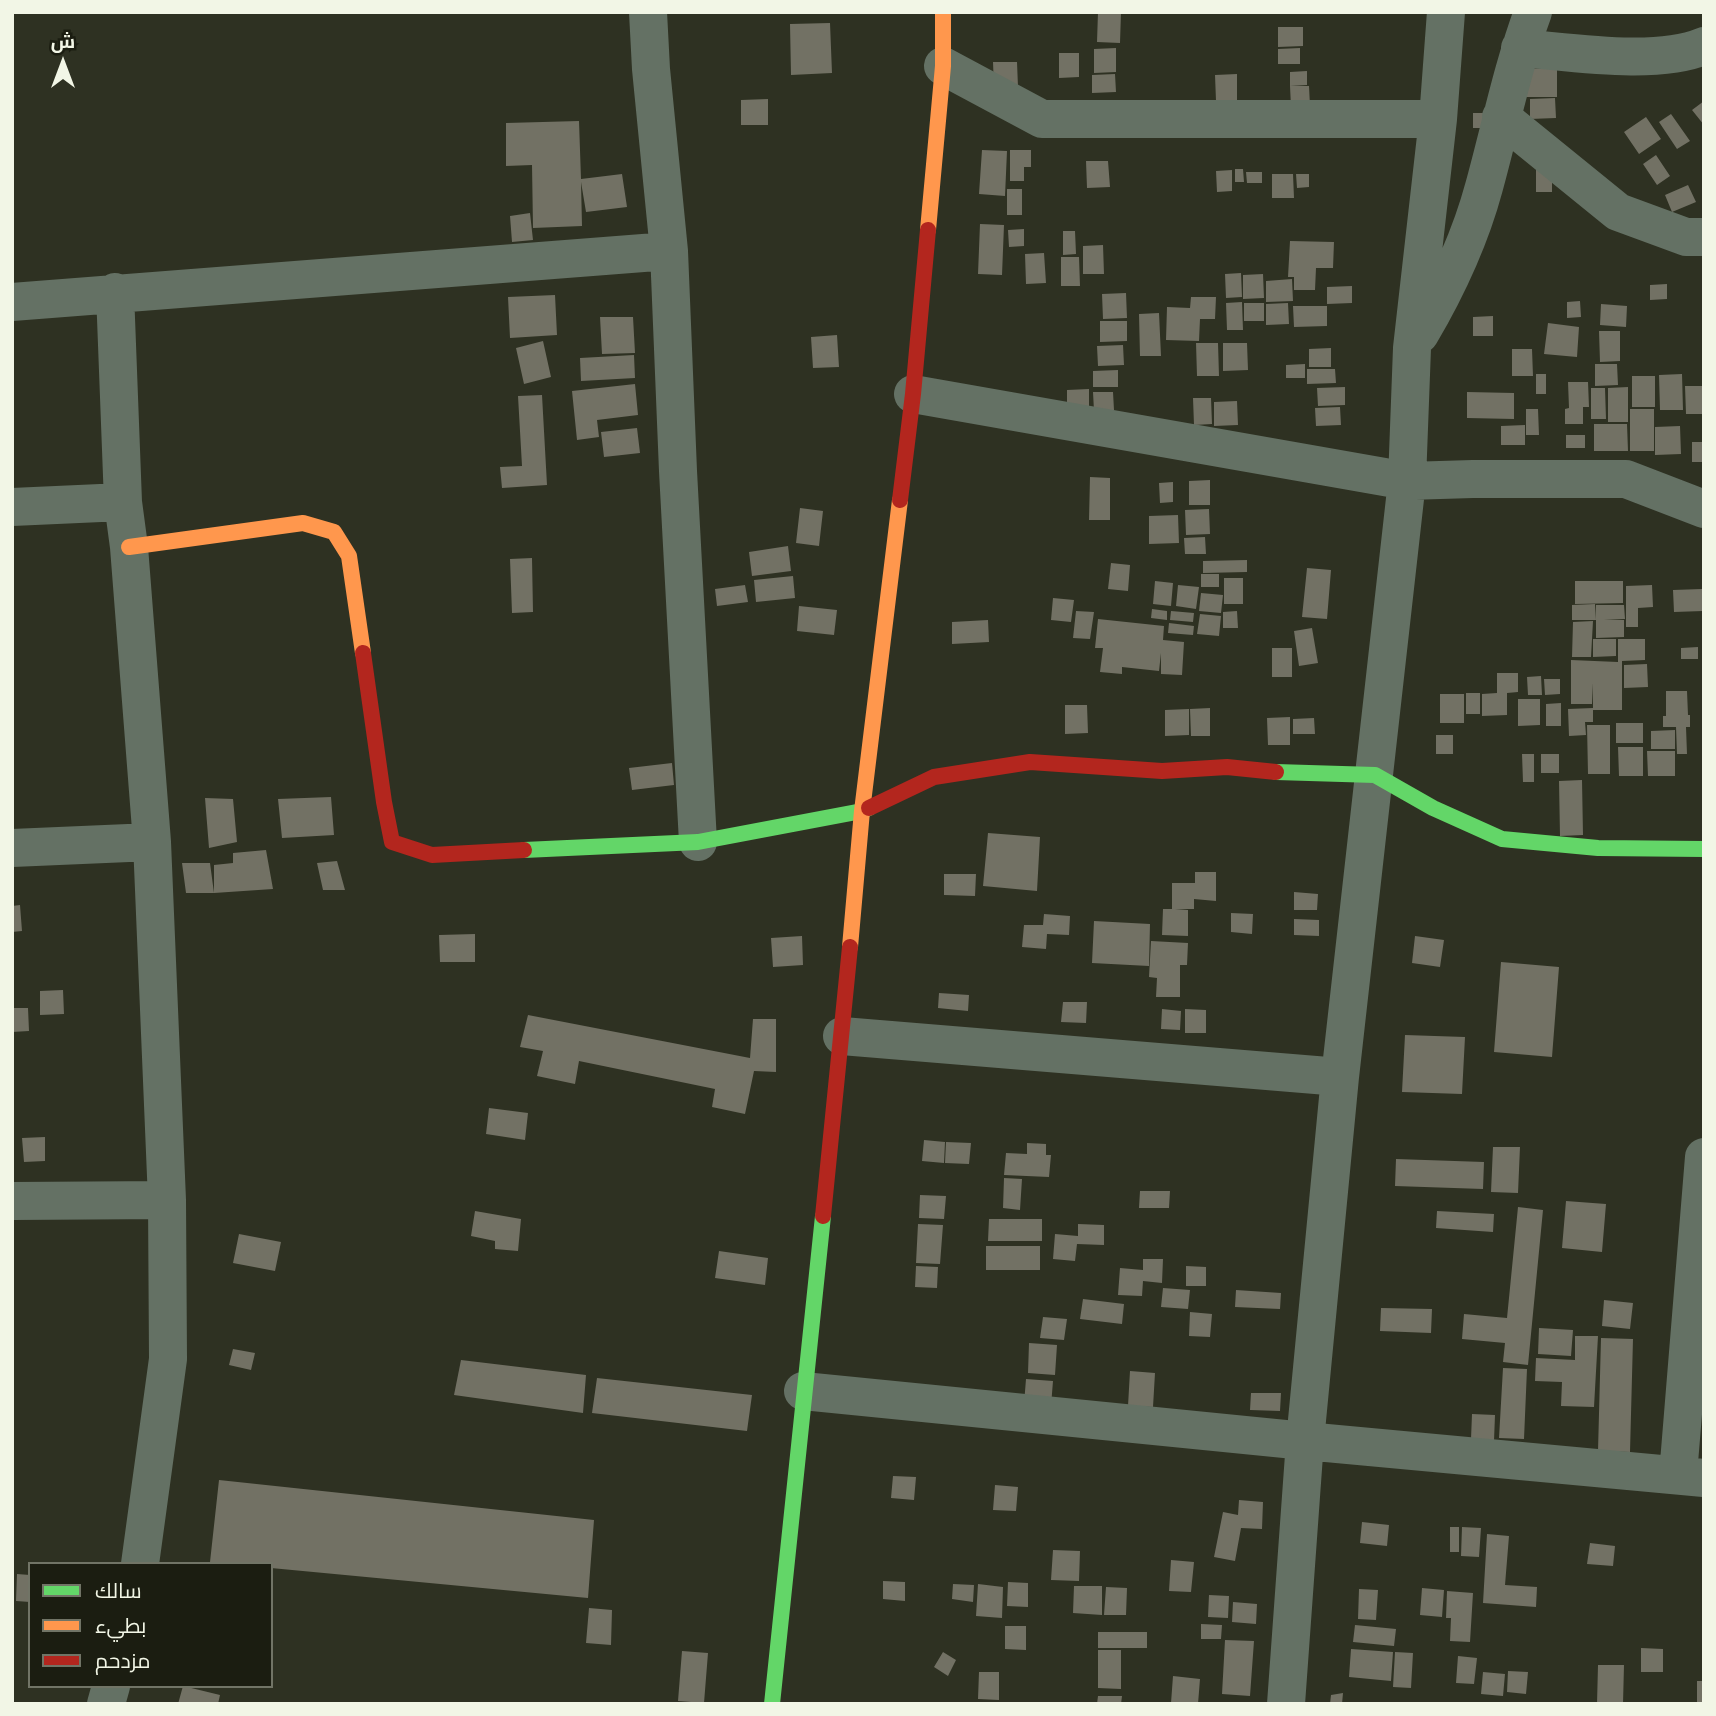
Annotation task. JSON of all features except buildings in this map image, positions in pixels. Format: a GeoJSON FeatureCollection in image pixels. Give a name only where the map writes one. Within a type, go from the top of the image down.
{"type":"FeatureCollection","features":[{"type":"Feature","properties":{"kind":"street"},"geometry":{"type":"LineString","coordinates":[[648,12],[669,251],[698,842]]}},
{"type":"Feature","properties":{"kind":"street"},"geometry":{"type":"LineString","coordinates":[[772,1704],[842,1036],[862,811],[913,394],[943,66],[943,12]]}},
{"type":"Feature","properties":{"kind":"street"},"geometry":{"type":"LineString","coordinates":[[1286,1704],[1305,1441],[1340,1077],[1407,481],[1412,348],[1438,119],[1446,12]]}},
{"type":"Feature","properties":{"kind":"street"},"geometry":{"type":"LineString","coordinates":[[1412,348],[1453,274],[1483,189],[1520,48],[1533,12]]}},
{"type":"Feature","properties":{"kind":"street"},"geometry":{"type":"LineString","coordinates":[[1520,48],[1648,55],[1688,53],[1704,47]]}},
{"type":"Feature","properties":{"kind":"street"},"geometry":{"type":"LineString","coordinates":[[943,66],[1042,119],[1438,119]]}},
{"type":"Feature","properties":{"kind":"street"},"geometry":{"type":"LineString","coordinates":[[1502,117],[1618,212],[1686,237],[1704,237]]}},
{"type":"Feature","properties":{"kind":"street"},"geometry":{"type":"LineString","coordinates":[[12,302],[669,251]]}},
{"type":"Feature","properties":{"kind":"street"},"geometry":{"type":"LineString","coordinates":[[115,292],[123,502],[129,547],[152,842],[167,1199],[168,1359],[140,1562]]}},
{"type":"Feature","properties":{"kind":"street"},"geometry":{"type":"LineString","coordinates":[[913,394],[1407,481],[1626,479],[1704,509]]}},
{"type":"Feature","properties":{"kind":"street"},"geometry":{"type":"LineString","coordinates":[[12,507],[123,502]]}},
{"type":"Feature","properties":{"kind":"street"},"geometry":{"type":"LineString","coordinates":[[129,547],[303,523],[334,532],[349,556],[392,842],[432,855],[698,842],[862,811],[934,777],[1030,762],[1162,771],[1227,767],[1300,774],[1375,775],[1433,808],[1502,839],[1598,848],[1704,849]]}},
{"type":"Feature","properties":{"kind":"street"},"geometry":{"type":"LineString","coordinates":[[12,848],[152,842]]}},
{"type":"Feature","properties":{"kind":"street"},"geometry":{"type":"LineString","coordinates":[[842,1036],[1340,1077]]}},
{"type":"Feature","properties":{"kind":"street"},"geometry":{"type":"LineString","coordinates":[[803,1391],[1691,1476],[1704,1157]]}},
{"type":"Feature","properties":{"kind":"street"},"geometry":{"type":"LineString","coordinates":[[12,1201],[167,1199]]}},
{"type":"Feature","properties":{"kind":"traffic: fast"},"geometry":{"type":"LineString","coordinates":[[1276,772],[1375,775],[1433,808],[1502,839],[1598,848],[1704,849]]}},
{"type":"Feature","properties":{"kind":"traffic: fast"},"geometry":{"type":"LineString","coordinates":[[524,850],[698,842],[869,808]]}},
{"type":"Feature","properties":{"kind":"traffic: fast"},"geometry":{"type":"LineString","coordinates":[[772,1704],[823,1216]]}},
{"type":"Feature","properties":{"kind":"traffic: slow"},"geometry":{"type":"LineString","coordinates":[[928,230],[943,66],[943,12]]}},
{"type":"Feature","properties":{"kind":"traffic: slow"},"geometry":{"type":"LineString","coordinates":[[850,947],[862,811],[900,500]]}},
{"type":"Feature","properties":{"kind":"traffic: slow"},"geometry":{"type":"LineString","coordinates":[[129,547],[303,523],[334,532],[349,556],[363,653]]}},
{"type":"Feature","properties":{"kind":"traffic: jam"},"geometry":{"type":"LineString","coordinates":[[900,500],[928,230]]}},
{"type":"Feature","properties":{"kind":"traffic: jam"},"geometry":{"type":"LineString","coordinates":[[363,653],[392,842],[432,855],[524,850]]}},
{"type":"Feature","properties":{"kind":"traffic: jam"},"geometry":{"type":"LineString","coordinates":[[869,808],[934,777],[1030,762],[1162,771],[1227,767],[1276,772]]}},
{"type":"Feature","properties":{"kind":"traffic: jam"},"geometry":{"type":"LineString","coordinates":[[823,1216],[850,947]]}}]}
